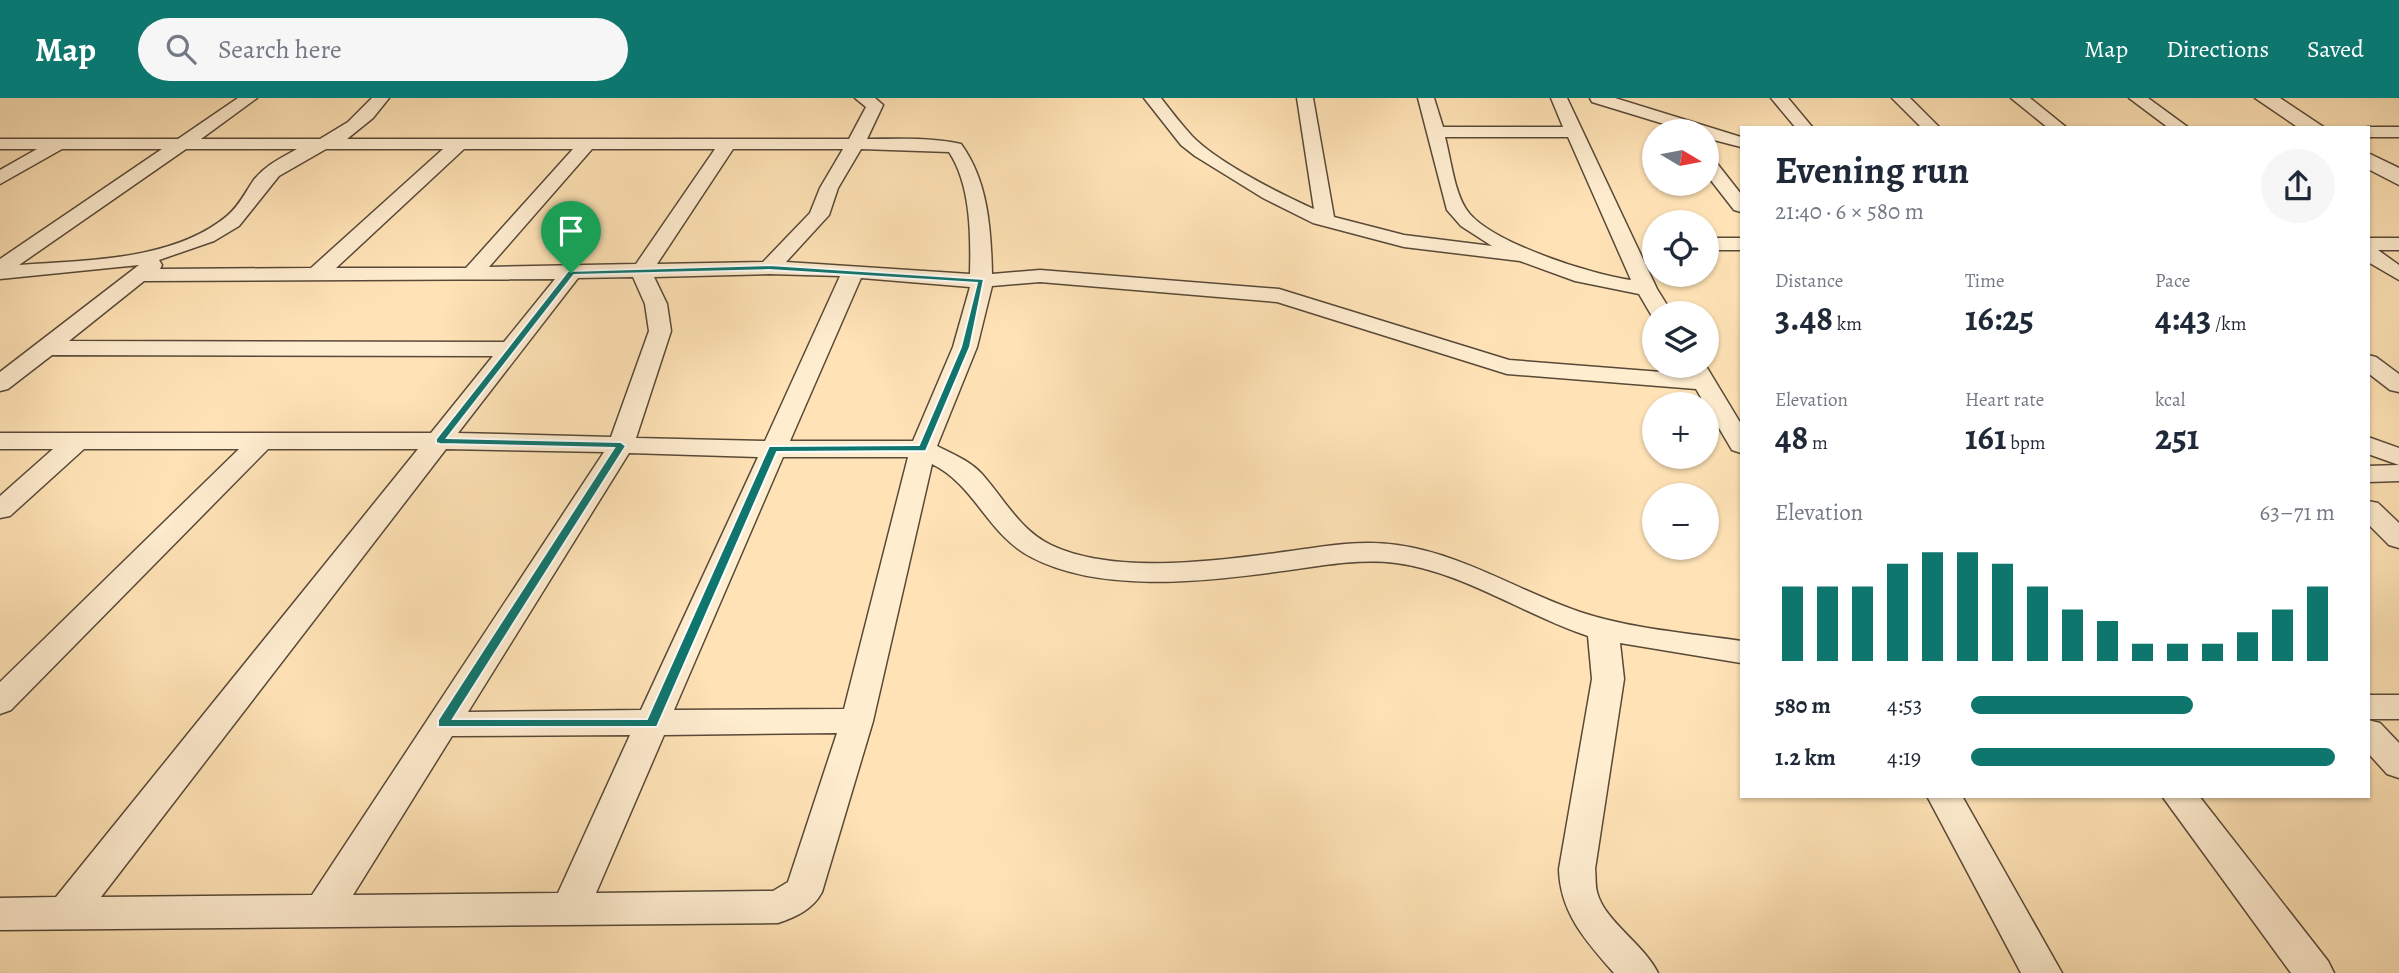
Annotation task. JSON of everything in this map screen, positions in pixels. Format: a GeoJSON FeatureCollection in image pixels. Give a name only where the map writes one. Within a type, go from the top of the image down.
{"type":"FeatureCollection","features":[{"type":"Feature","properties":{"kind":"street"},"geometry":{"type":"LineString","coordinates":[[0,271],[249,98]]}},
{"type":"Feature","properties":{"kind":"street"},"geometry":{"type":"LineString","coordinates":[[0,271],[90,266],[173,250],[210,235],[233,221],[273,172],[356,126],[381,98]]}},
{"type":"Feature","properties":{"kind":"street"},"geometry":{"type":"LineString","coordinates":[[769,268],[819,215],[829,188],[874,105],[863,98]]}},
{"type":"Feature","properties":{"kind":"street"},"geometry":{"type":"LineString","coordinates":[[1152,98],[1187,141],[1201,152],[1263,191],[1325,219],[1421,246],[1518,255],[1613,285],[1646,289]]}},
{"type":"Feature","properties":{"kind":"street"},"geometry":{"type":"LineString","coordinates":[[1305,98],[1325,219]]}},
{"type":"Feature","properties":{"kind":"street"},"geometry":{"type":"LineString","coordinates":[[1426,98],[1438,132],[1455,209],[1475,227],[1518,255]]}},
{"type":"Feature","properties":{"kind":"street"},"geometry":{"type":"LineString","coordinates":[[1559,98],[1654,301]]}},
{"type":"Feature","properties":{"kind":"street"},"geometry":{"type":"LineString","coordinates":[[1598,98],[1657,119]]}},
{"type":"Feature","properties":{"kind":"street"},"geometry":{"type":"LineString","coordinates":[[1660,98],[1674,119]]}},
{"type":"Feature","properties":{"kind":"street"},"geometry":{"type":"LineString","coordinates":[[1779,98],[1803,126]]}},
{"type":"Feature","properties":{"kind":"street"},"geometry":{"type":"LineString","coordinates":[[1900,98],[1931,126]]}},
{"type":"Feature","properties":{"kind":"street"},"geometry":{"type":"LineString","coordinates":[[2019,98],[2056,126]]}},
{"type":"Feature","properties":{"kind":"street"},"geometry":{"type":"LineString","coordinates":[[2137,98],[2178,126]]}},
{"type":"Feature","properties":{"kind":"street"},"geometry":{"type":"LineString","coordinates":[[2265,98],[2312,126]]}},
{"type":"Feature","properties":{"kind":"street"},"geometry":{"type":"LineString","coordinates":[[1438,132],[1576,132]]}},
{"type":"Feature","properties":{"kind":"street"},"geometry":{"type":"LineString","coordinates":[[2370,132],[2399,132]]}},
{"type":"Feature","properties":{"kind":"street"},"geometry":{"type":"LineString","coordinates":[[1719,136],[1740,142]]}},
{"type":"Feature","properties":{"kind":"street"},"geometry":{"type":"LineString","coordinates":[[641,272],[729,142]]}},
{"type":"Feature","properties":{"kind":"street"},"geometry":{"type":"LineString","coordinates":[[317,274],[460,143]]}},
{"type":"Feature","properties":{"kind":"street"},"geometry":{"type":"LineString","coordinates":[[472,274],[588,143]]}},
{"type":"Feature","properties":{"kind":"street"},"geometry":{"type":"LineString","coordinates":[[0,144],[929,144],[955,148],[968,165],[981,233],[981,281],[965,347],[923,449],[857,721],[803,892],[793,901],[778,907],[0,914]]}},
{"type":"Feature","properties":{"kind":"street"},"geometry":{"type":"LineString","coordinates":[[0,178],[57,145]]}},
{"type":"Feature","properties":{"kind":"street"},"geometry":{"type":"LineString","coordinates":[[1719,178],[1740,205]]}},
{"type":"Feature","properties":{"kind":"street"},"geometry":{"type":"LineString","coordinates":[[1628,244],[1642,244]]}},
{"type":"Feature","properties":{"kind":"street"},"geometry":{"type":"LineString","coordinates":[[1719,244],[1740,244]]}},
{"type":"Feature","properties":{"kind":"street"},"geometry":{"type":"LineString","coordinates":[[2370,244],[2399,244]]}},
{"type":"Feature","properties":{"kind":"street"},"geometry":{"type":"LineString","coordinates":[[0,384],[173,250]]}},
{"type":"Feature","properties":{"kind":"street"},"geometry":{"type":"LineString","coordinates":[[2370,254],[2399,274]]}},
{"type":"Feature","properties":{"kind":"street"},"geometry":{"type":"LineString","coordinates":[[139,275],[571,273],[769,268],[853,271],[981,281],[1028,275],[1261,293],[1303,301],[1507,367],[1704,382],[1740,404]]}},
{"type":"Feature","properties":{"kind":"street"},"geometry":{"type":"LineString","coordinates":[[570,908],[853,271]]}},
{"type":"Feature","properties":{"kind":"street"},"geometry":{"type":"LineString","coordinates":[[323,910],[621,446],[660,331],[656,304],[641,272]]}},
{"type":"Feature","properties":{"kind":"street"},"geometry":{"type":"LineString","coordinates":[[67,912],[571,273]]}},
{"type":"Feature","properties":{"kind":"street"},"geometry":{"type":"LineString","coordinates":[[48,348],[512,349]]}},
{"type":"Feature","properties":{"kind":"street"},"geometry":{"type":"LineString","coordinates":[[2370,363],[2396,381]]}},
{"type":"Feature","properties":{"kind":"street"},"geometry":{"type":"LineString","coordinates":[[1704,382],[1740,443]]}},
{"type":"Feature","properties":{"kind":"street"},"geometry":{"type":"LineString","coordinates":[[0,702],[261,440]]}},
{"type":"Feature","properties":{"kind":"street"},"geometry":{"type":"LineString","coordinates":[[0,441],[440,441],[773,449],[923,449],[955,465],[971,478],[1009,529],[1041,551],[1097,570],[1168,571],[1273,563],[1340,554],[1397,554],[1473,575],[1566,618],[1603,630],[1740,652]]}},
{"type":"Feature","properties":{"kind":"street"},"geometry":{"type":"LineString","coordinates":[[0,510],[77,441]]}},
{"type":"Feature","properties":{"kind":"street"},"geometry":{"type":"LineString","coordinates":[[2370,446],[2399,457]]}},
{"type":"Feature","properties":{"kind":"street"},"geometry":{"type":"LineString","coordinates":[[2370,474],[2399,473]]}},
{"type":"Feature","properties":{"kind":"street"},"geometry":{"type":"LineString","coordinates":[[2370,511],[2399,539]]}},
{"type":"Feature","properties":{"kind":"street"},"geometry":{"type":"LineString","coordinates":[[1603,630],[1608,679],[1577,869],[1578,892],[1591,919],[1638,973]]}},
{"type":"Feature","properties":{"kind":"street"},"geometry":{"type":"LineString","coordinates":[[2370,707],[2399,707]]}},
{"type":"Feature","properties":{"kind":"street"},"geometry":{"type":"LineString","coordinates":[[443,724],[857,721]]}},
{"type":"Feature","properties":{"kind":"street"},"geometry":{"type":"LineString","coordinates":[[2370,734],[2399,765]]}},
{"type":"Feature","properties":{"kind":"street"},"geometry":{"type":"LineString","coordinates":[[1945,798],[2042,973]]}},
{"type":"Feature","properties":{"kind":"street"},"geometry":{"type":"LineString","coordinates":[[2181,798],[2314,973]]}},
{"type":"Feature","properties":{"kind":"route"},"geometry":{"type":"LineString","coordinates":[[769,268],[843,270],[981,281],[981,286],[965,347],[923,449],[773,449],[652,724],[443,724],[621,446],[440,441],[571,273],[769,268]]}}]}
